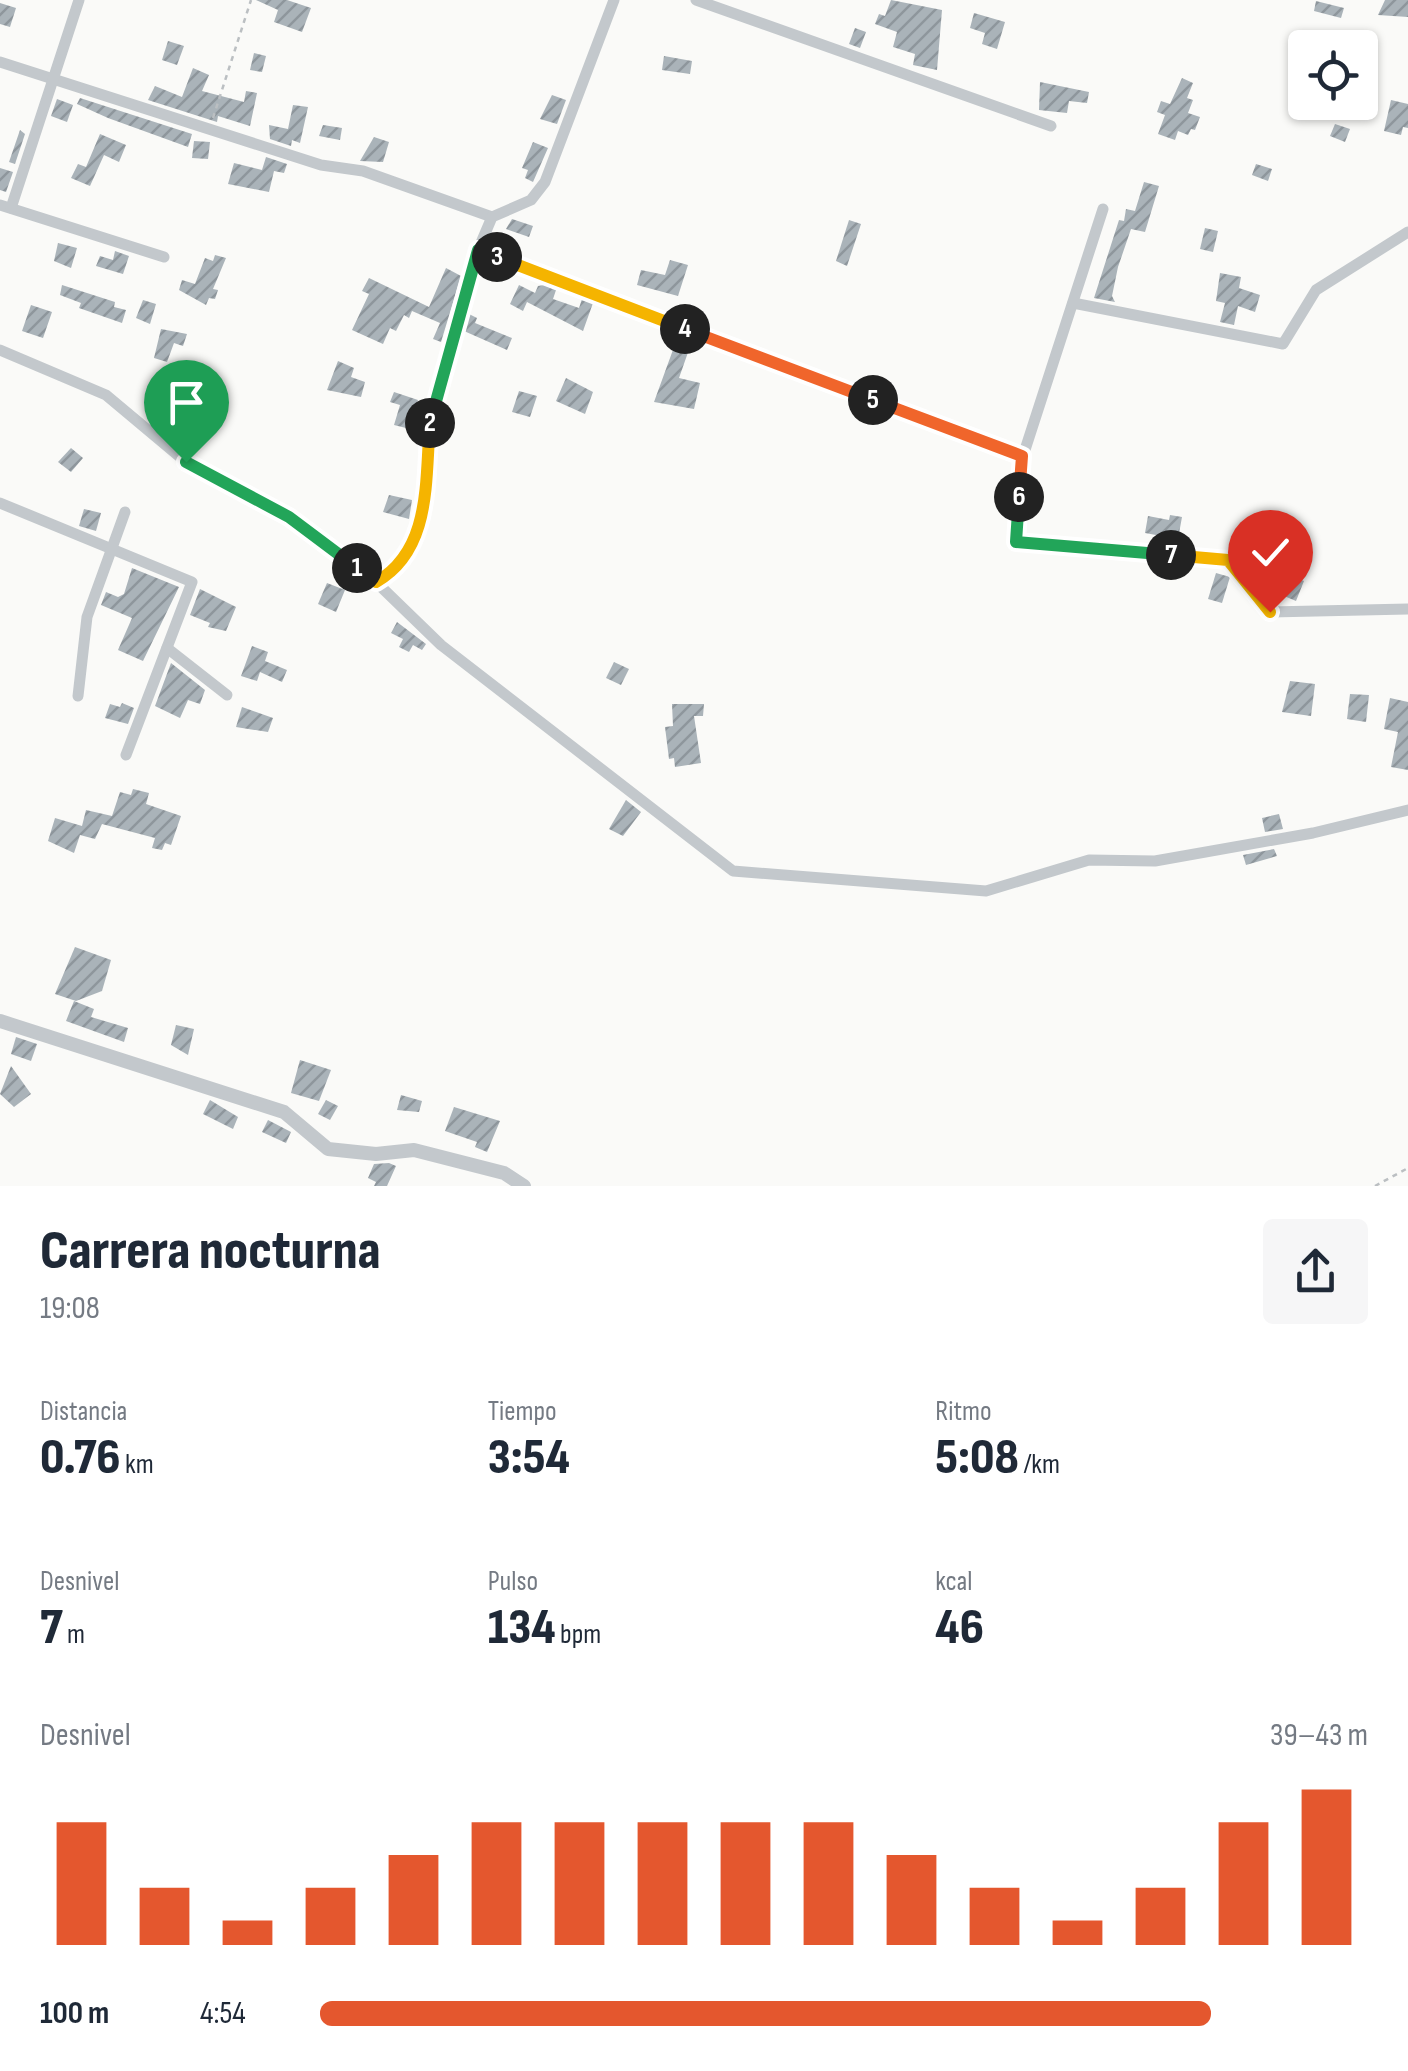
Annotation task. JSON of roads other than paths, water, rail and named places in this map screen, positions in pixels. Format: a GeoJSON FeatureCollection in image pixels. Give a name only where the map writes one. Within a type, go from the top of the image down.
{"type":"FeatureCollection","features":[{"type":"Feature","properties":{"kind":"street"},"geometry":{"type":"LineString","coordinates":[[79,0],[54,80],[6,207],[164,257]]}},
{"type":"Feature","properties":{"kind":"street"},"geometry":{"type":"LineString","coordinates":[[0,62],[322,165],[363,171],[492,217],[531,200],[545,182],[614,0]]}},
{"type":"Feature","properties":{"kind":"street"},"geometry":{"type":"LineString","coordinates":[[696,0],[1052,126]]}},
{"type":"Feature","properties":{"kind":"street"},"geometry":{"type":"LineString","coordinates":[[1103,209],[1022,456],[1016,542],[1228,560],[1270,612],[1408,609]]}},
{"type":"Feature","properties":{"kind":"street"},"geometry":{"type":"LineString","coordinates":[[376,582],[396,570],[417,538],[431,410],[478,250],[492,217]]}},
{"type":"Feature","properties":{"kind":"street"},"geometry":{"type":"LineString","coordinates":[[1073,303],[1283,344],[1316,290],[1408,232]]}},
{"type":"Feature","properties":{"kind":"street"},"geometry":{"type":"LineString","coordinates":[[478,250],[1022,456]]}},
{"type":"Feature","properties":{"kind":"street"},"geometry":{"type":"LineString","coordinates":[[0,352],[106,395],[186,462],[289,517],[376,582],[441,645],[733,872],[986,891],[1089,860],[1155,861],[1312,834],[1408,810]]}},
{"type":"Feature","properties":{"kind":"street"},"geometry":{"type":"LineString","coordinates":[[0,502],[112,552],[192,582],[126,755]]}},
{"type":"Feature","properties":{"kind":"street"},"geometry":{"type":"LineString","coordinates":[[78,696],[86,617],[126,512]]}},
{"type":"Feature","properties":{"kind":"street"},"geometry":{"type":"LineString","coordinates":[[166,648],[227,695]]}},
{"type":"Feature","properties":{"kind":"street"},"geometry":{"type":"LineString","coordinates":[[0,1021],[284,1112],[328,1149],[376,1154],[414,1150],[504,1172],[524,1186]]}}]}
